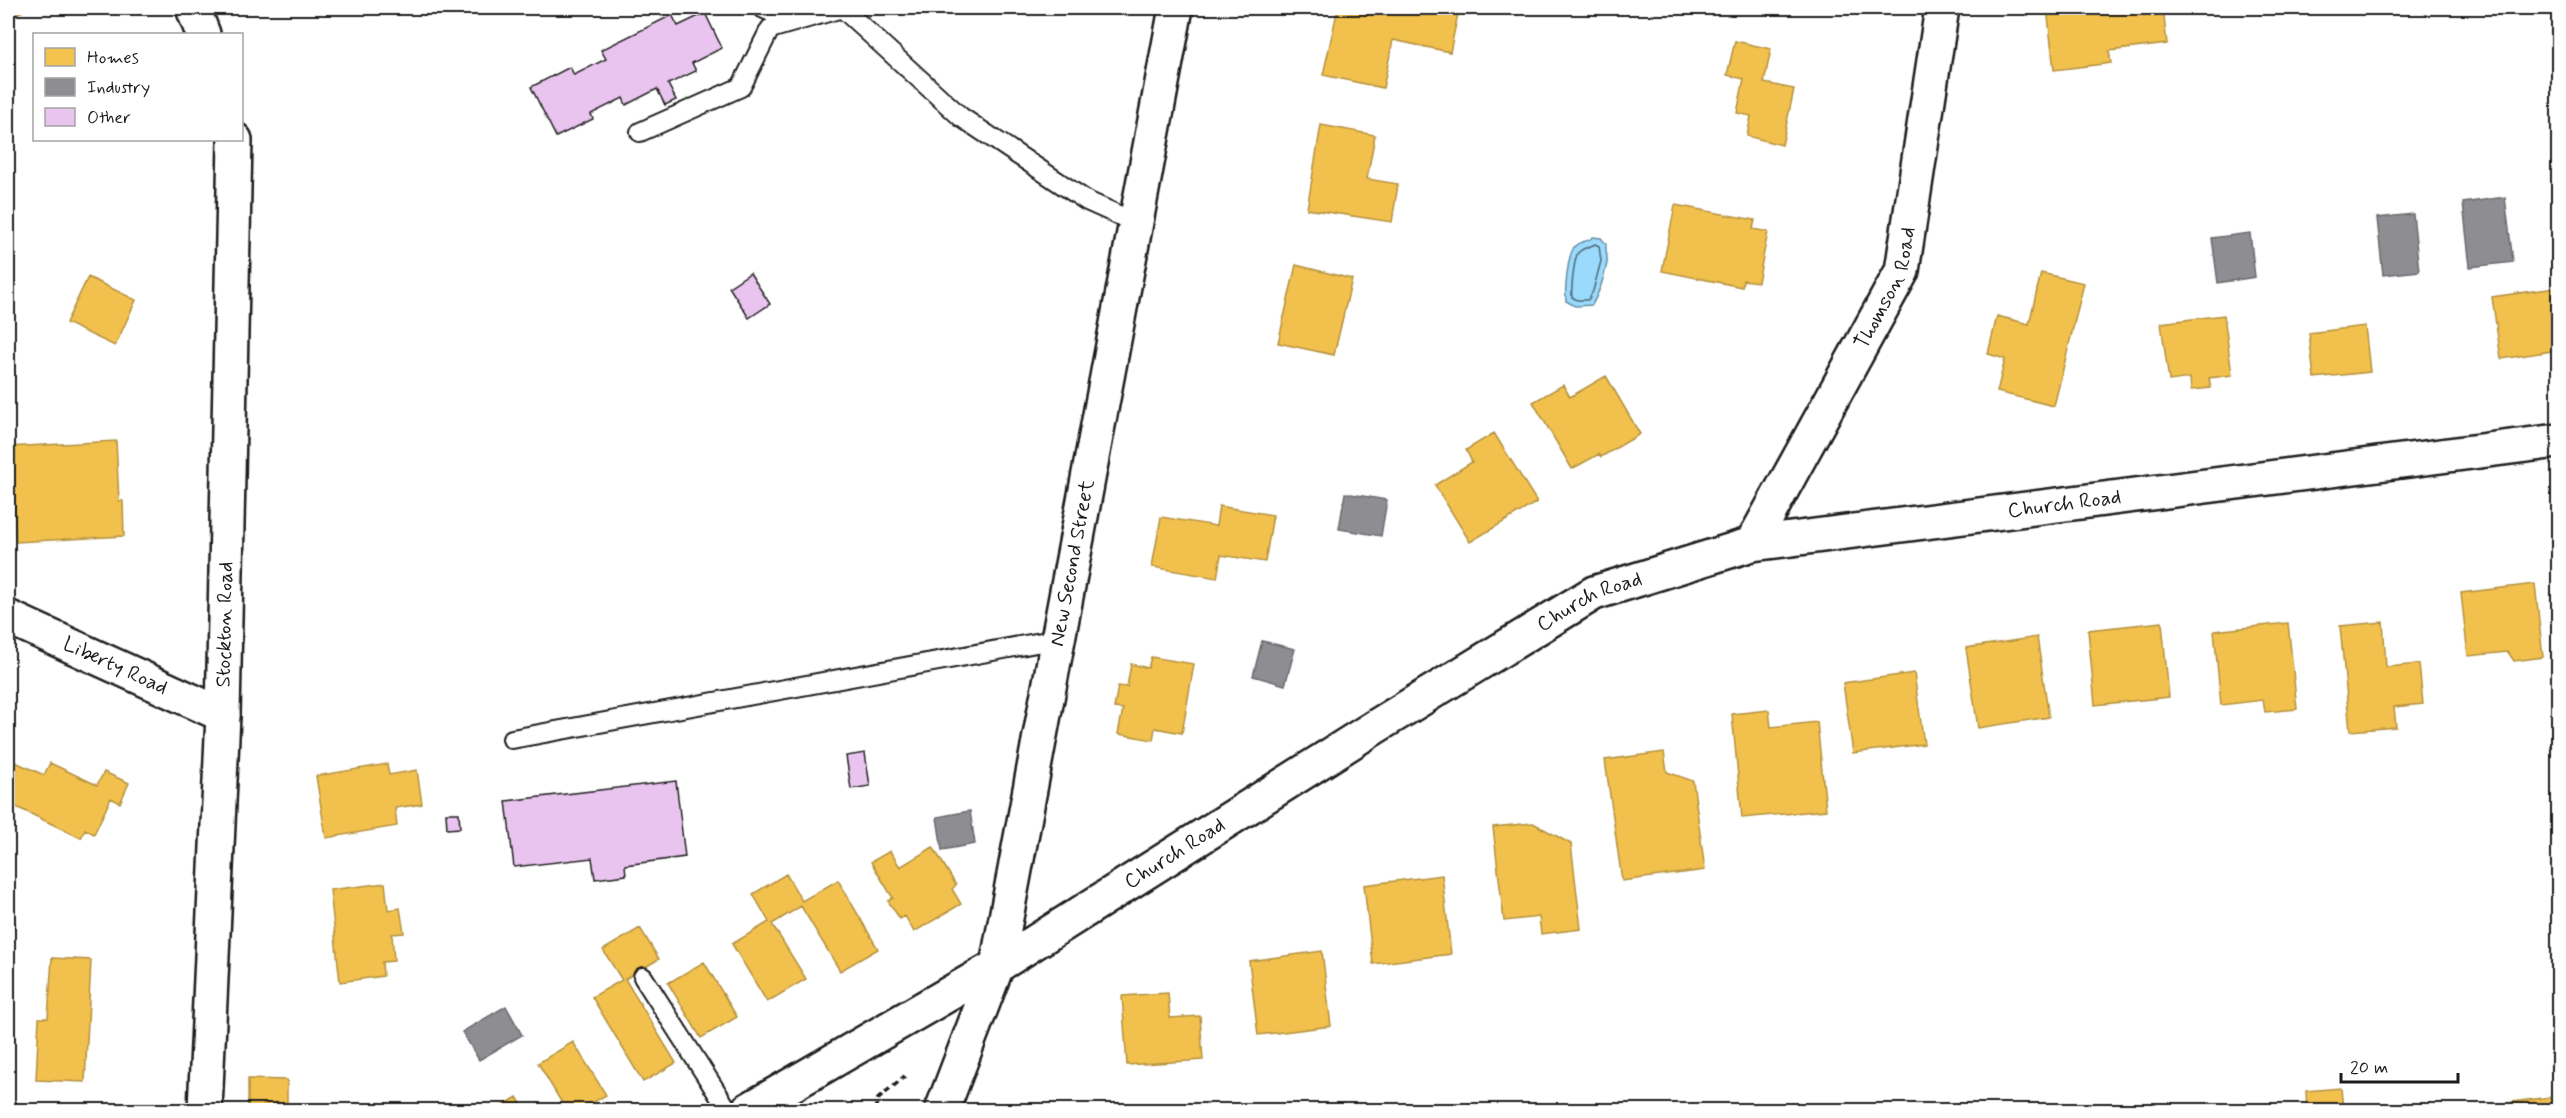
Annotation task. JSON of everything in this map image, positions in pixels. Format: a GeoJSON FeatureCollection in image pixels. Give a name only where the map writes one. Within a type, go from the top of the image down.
{"type":"FeatureCollection","features":[{"type":"Feature","properties":{"kind":"street"},"geometry":{"type":"LineString","coordinates":[[193,8],[203,33]]}},
{"type":"Feature","properties":{"kind":"street","name":"New Second Street"},"geometry":{"type":"LineString","coordinates":[[942,1110],[997,966],[1176,8]]}},
{"type":"Feature","properties":{"kind":"street","name":"Thomson Road"},"geometry":{"type":"LineString","coordinates":[[1752,544],[1902,271],[1942,8]]}},
{"type":"Feature","properties":{"kind":"street","name":"Stockton Road"},"geometry":{"type":"LineString","coordinates":[[206,1110],[224,715],[235,141]]}},
{"type":"Feature","properties":{"kind":"street","name":"Church Road"},"geometry":{"type":"LineString","coordinates":[[748,1110],[997,966],[1375,727],[1594,593],[1752,544],[2559,441]]}},
{"type":"Feature","properties":{"kind":"street","name":"Liberty Road"},"geometry":{"type":"LineString","coordinates":[[8,617],[224,715]]}},
{"type":"Feature","properties":{"kind":"lane"},"geometry":{"type":"LineString","coordinates":[[762,8],[794,22]]}},
{"type":"Feature","properties":{"kind":"lane"},"geometry":{"type":"LineString","coordinates":[[640,132],[741,87],[770,29],[842,8],[961,117],[1088,201],[1136,223]]}},
{"type":"Feature","properties":{"kind":"lane"},"geometry":{"type":"LineString","coordinates":[[512,739],[1058,639]]}},
{"type":"Feature","properties":{"kind":"lane"},"geometry":{"type":"LineString","coordinates":[[643,976],[728,1110]]}},
{"type":"Feature","properties":{"kind":"path"},"geometry":{"type":"LineString","coordinates":[[875,1110],[878,1099],[905,1076]]}},
{"type":"Feature","properties":{"kind":"water"},"geometry":{"type":"Polygon","coordinates":[[[1593,237],[1601,238],[1606,244],[1607,260],[1604,274],[1592,305],[1575,306],[1566,301],[1570,255],[1576,245],[1593,237]]]}},
{"type":"Feature","properties":{"kind":"building: Homes"},"geometry":{"type":"Polygon","coordinates":[[[8,8],[28,8],[8,19],[8,8]]]}},
{"type":"Feature","properties":{"kind":"building: Homes"},"geometry":{"type":"Polygon","coordinates":[[[1338,8],[1459,9],[1450,52],[1393,40],[1383,88],[1323,75],[1338,8]]]}},
{"type":"Feature","properties":{"kind":"building: Homes"},"geometry":{"type":"Polygon","coordinates":[[[2047,8],[2163,8],[2167,44],[2109,51],[2111,63],[2054,70],[2047,8]]]}},
{"type":"Feature","properties":{"kind":"building: Homes"},"geometry":{"type":"Polygon","coordinates":[[[1735,41],[1771,49],[1764,83],[1794,89],[1782,145],[1747,136],[1751,116],[1737,113],[1744,79],[1727,75],[1735,41]]]}},
{"type":"Feature","properties":{"kind":"building: Homes"},"geometry":{"type":"Polygon","coordinates":[[[1321,125],[1375,135],[1367,179],[1398,184],[1392,222],[1307,209],[1321,125]]]}},
{"type":"Feature","properties":{"kind":"building: Homes"},"geometry":{"type":"Polygon","coordinates":[[[1675,205],[1755,220],[1753,229],[1768,232],[1758,282],[1743,280],[1742,287],[1662,271],[1675,205]]]}},
{"type":"Feature","properties":{"kind":"building: Homes"},"geometry":{"type":"Polygon","coordinates":[[[1296,265],[1352,279],[1334,355],[1278,343],[1296,265]]]}},
{"type":"Feature","properties":{"kind":"building: Homes"},"geometry":{"type":"Polygon","coordinates":[[[2041,273],[2084,283],[2054,406],[1997,392],[2005,359],[1988,354],[1997,316],[2029,324],[2041,273]]]}},
{"type":"Feature","properties":{"kind":"building: Homes"},"geometry":{"type":"Polygon","coordinates":[[[88,277],[136,300],[115,346],[66,323],[88,277]]]}},
{"type":"Feature","properties":{"kind":"building: Homes"},"geometry":{"type":"Polygon","coordinates":[[[2558,281],[2558,350],[2501,359],[2492,297],[2555,288],[2554,282],[2558,281]]]}},
{"type":"Feature","properties":{"kind":"building: Homes"},"geometry":{"type":"Polygon","coordinates":[[[2224,315],[2232,375],[2209,378],[2211,388],[2191,390],[2190,378],[2169,381],[2161,323],[2224,315]]]}},
{"type":"Feature","properties":{"kind":"building: Homes"},"geometry":{"type":"Polygon","coordinates":[[[2365,326],[2370,372],[2314,378],[2309,333],[2365,326]]]}},
{"type":"Feature","properties":{"kind":"building: Homes"},"geometry":{"type":"Polygon","coordinates":[[[1606,376],[1640,434],[1601,457],[1599,454],[1572,469],[1533,402],[1563,385],[1570,397],[1606,376]]]}},
{"type":"Feature","properties":{"kind":"building: Homes"},"geometry":{"type":"Polygon","coordinates":[[[1494,433],[1537,502],[1470,542],[1435,485],[1472,462],[1466,450],[1494,433]]]}},
{"type":"Feature","properties":{"kind":"building: Homes"},"geometry":{"type":"Polygon","coordinates":[[[116,441],[119,501],[123,501],[124,536],[16,542],[14,490],[8,490],[8,447],[116,441]]]}},
{"type":"Feature","properties":{"kind":"building: Homes"},"geometry":{"type":"Polygon","coordinates":[[[1219,506],[1273,515],[1265,562],[1221,555],[1217,578],[1152,567],[1161,517],[1216,526],[1219,506]]]}},
{"type":"Feature","properties":{"kind":"building: Homes"},"geometry":{"type":"Polygon","coordinates":[[[2535,584],[2543,657],[2514,661],[2508,652],[2468,656],[2461,593],[2535,584]]]}},
{"type":"Feature","properties":{"kind":"building: Homes"},"geometry":{"type":"Polygon","coordinates":[[[2162,622],[2169,697],[2095,705],[2088,630],[2162,622]]]}},
{"type":"Feature","properties":{"kind":"building: Homes"},"geometry":{"type":"Polygon","coordinates":[[[2383,622],[2386,667],[2419,664],[2423,704],[2394,707],[2396,727],[2350,731],[2340,626],[2383,622]]]}},
{"type":"Feature","properties":{"kind":"building: Homes"},"geometry":{"type":"Polygon","coordinates":[[[2288,623],[2297,709],[2265,712],[2263,700],[2221,705],[2214,631],[2288,623]]]}},
{"type":"Feature","properties":{"kind":"building: Homes"},"geometry":{"type":"Polygon","coordinates":[[[2037,637],[2049,717],[1978,728],[1966,648],[2037,637]]]}},
{"type":"Feature","properties":{"kind":"building: Homes"},"geometry":{"type":"Polygon","coordinates":[[[1151,657],[1194,664],[1182,733],[1155,728],[1153,740],[1118,734],[1123,709],[1114,708],[1118,686],[1127,687],[1131,664],[1148,668],[1151,657]]]}},
{"type":"Feature","properties":{"kind":"building: Homes"},"geometry":{"type":"Polygon","coordinates":[[[1914,673],[1924,744],[1853,753],[1843,683],[1914,673]]]}},
{"type":"Feature","properties":{"kind":"building: Homes"},"geometry":{"type":"Polygon","coordinates":[[[1769,710],[1771,727],[1817,722],[1826,810],[1742,818],[1732,714],[1769,710]]]}},
{"type":"Feature","properties":{"kind":"building: Homes"},"geometry":{"type":"Polygon","coordinates":[[[1664,752],[1667,772],[1693,781],[1705,870],[1622,881],[1605,760],[1664,752]]]}},
{"type":"Feature","properties":{"kind":"building: Homes"},"geometry":{"type":"Polygon","coordinates":[[[13,761],[44,775],[50,763],[97,785],[104,772],[129,783],[120,803],[111,798],[94,834],[85,829],[81,838],[8,803],[8,772],[13,761]]]}},
{"type":"Feature","properties":{"kind":"building: Homes"},"geometry":{"type":"Polygon","coordinates":[[[387,764],[389,775],[417,770],[422,804],[395,808],[397,826],[326,838],[316,776],[387,764]]]}},
{"type":"Feature","properties":{"kind":"building: Homes"},"geometry":{"type":"Polygon","coordinates":[[[1533,823],[1571,844],[1581,929],[1541,934],[1539,917],[1504,921],[1493,827],[1533,823]]]}},
{"type":"Feature","properties":{"kind":"building: Homes"},"geometry":{"type":"Polygon","coordinates":[[[933,847],[956,885],[952,889],[961,904],[914,932],[905,916],[900,919],[888,901],[893,898],[871,862],[890,851],[900,867],[933,847]]]}},
{"type":"Feature","properties":{"kind":"building: Homes"},"geometry":{"type":"Polygon","coordinates":[[[786,874],[802,901],[838,880],[878,949],[840,971],[801,906],[772,924],[806,979],[767,1002],[732,944],[769,922],[753,894],[786,874]]]}},
{"type":"Feature","properties":{"kind":"building: Homes"},"geometry":{"type":"Polygon","coordinates":[[[1442,875],[1451,954],[1373,964],[1364,885],[1442,875]]]}},
{"type":"Feature","properties":{"kind":"building: Homes"},"geometry":{"type":"Polygon","coordinates":[[[385,883],[388,910],[400,908],[404,933],[392,934],[394,961],[382,962],[383,976],[340,982],[330,890],[385,883]]]}},
{"type":"Feature","properties":{"kind":"building: Homes"},"geometry":{"type":"Polygon","coordinates":[[[640,928],[659,959],[625,979],[676,1063],[643,1082],[592,997],[622,980],[603,950],[640,928]]]}},
{"type":"Feature","properties":{"kind":"building: Homes"},"geometry":{"type":"Polygon","coordinates":[[[1322,951],[1331,1026],[1258,1035],[1249,961],[1322,951]]]}},
{"type":"Feature","properties":{"kind":"building: Homes"},"geometry":{"type":"Polygon","coordinates":[[[52,958],[91,960],[85,1082],[36,1080],[39,1018],[48,1018],[52,958]]]}},
{"type":"Feature","properties":{"kind":"building: Homes"},"geometry":{"type":"Polygon","coordinates":[[[704,962],[737,1017],[701,1038],[668,983],[704,962]]]}},
{"type":"Feature","properties":{"kind":"building: Homes"},"geometry":{"type":"Polygon","coordinates":[[[1168,993],[1170,1018],[1200,1016],[1203,1060],[1127,1065],[1122,996],[1168,993]]]}},
{"type":"Feature","properties":{"kind":"building: Homes"},"geometry":{"type":"Polygon","coordinates":[[[573,1042],[606,1095],[580,1110],[566,1110],[538,1063],[573,1042]]]}},
{"type":"Feature","properties":{"kind":"building: Homes"},"geometry":{"type":"Polygon","coordinates":[[[248,1079],[287,1080],[287,1110],[248,1110],[248,1079]]]}},
{"type":"Feature","properties":{"kind":"building: Homes"},"geometry":{"type":"Polygon","coordinates":[[[2341,1088],[2343,1110],[2307,1110],[2306,1091],[2341,1088]]]}},
{"type":"Feature","properties":{"kind":"building: Homes"},"geometry":{"type":"Polygon","coordinates":[[[2558,1096],[2558,1110],[2513,1110],[2512,1102],[2558,1096]]]}},
{"type":"Feature","properties":{"kind":"building: Homes"},"geometry":{"type":"Polygon","coordinates":[[[517,1097],[525,1110],[496,1110],[517,1097]]]}},
{"type":"Feature","properties":{"kind":"building: Industry"},"geometry":{"type":"Polygon","coordinates":[[[2505,197],[2513,262],[2470,267],[2463,203],[2505,197]]]}},
{"type":"Feature","properties":{"kind":"building: Industry"},"geometry":{"type":"Polygon","coordinates":[[[2413,214],[2419,271],[2383,275],[2377,218],[2413,214]]]}},
{"type":"Feature","properties":{"kind":"building: Industry"},"geometry":{"type":"Polygon","coordinates":[[[2250,233],[2255,277],[2218,283],[2212,238],[2250,233]]]}},
{"type":"Feature","properties":{"kind":"building: Industry"},"geometry":{"type":"Polygon","coordinates":[[[1345,493],[1387,500],[1381,536],[1339,529],[1345,493]]]}},
{"type":"Feature","properties":{"kind":"building: Industry"},"geometry":{"type":"Polygon","coordinates":[[[1262,641],[1295,649],[1285,685],[1253,676],[1262,641]]]}},
{"type":"Feature","properties":{"kind":"building: Industry"},"geometry":{"type":"Polygon","coordinates":[[[970,811],[975,844],[942,850],[937,817],[970,811]]]}},
{"type":"Feature","properties":{"kind":"building: Industry"},"geometry":{"type":"Polygon","coordinates":[[[506,1006],[522,1035],[479,1060],[462,1032],[506,1006]]]}},
{"type":"Feature","properties":{"kind":"building: Other"},"geometry":{"type":"Polygon","coordinates":[[[705,13],[722,48],[692,63],[696,71],[668,84],[676,100],[665,105],[657,89],[626,105],[623,98],[591,114],[593,119],[556,137],[531,87],[570,67],[574,75],[606,59],[601,50],[672,15],[678,26],[705,13]]]}},
{"type":"Feature","properties":{"kind":"building: Other"},"geometry":{"type":"Polygon","coordinates":[[[750,273],[770,304],[749,318],[729,287],[750,273]]]}},
{"type":"Feature","properties":{"kind":"building: Other"},"geometry":{"type":"Polygon","coordinates":[[[865,753],[870,786],[851,789],[846,756],[865,753]]]}},
{"type":"Feature","properties":{"kind":"building: Other"},"geometry":{"type":"Polygon","coordinates":[[[676,781],[685,857],[625,865],[626,875],[595,879],[592,858],[514,867],[506,801],[676,781]]]}},
{"type":"Feature","properties":{"kind":"building: Other"},"geometry":{"type":"Polygon","coordinates":[[[446,813],[459,813],[460,828],[447,829],[446,813]]]}},
{"type":"Feature","properties":{"kind":"building: Other"},"geometry":{"type":"Polygon","coordinates":[[[8,921],[15,923],[9,944],[8,944],[8,921]]]}}]}
